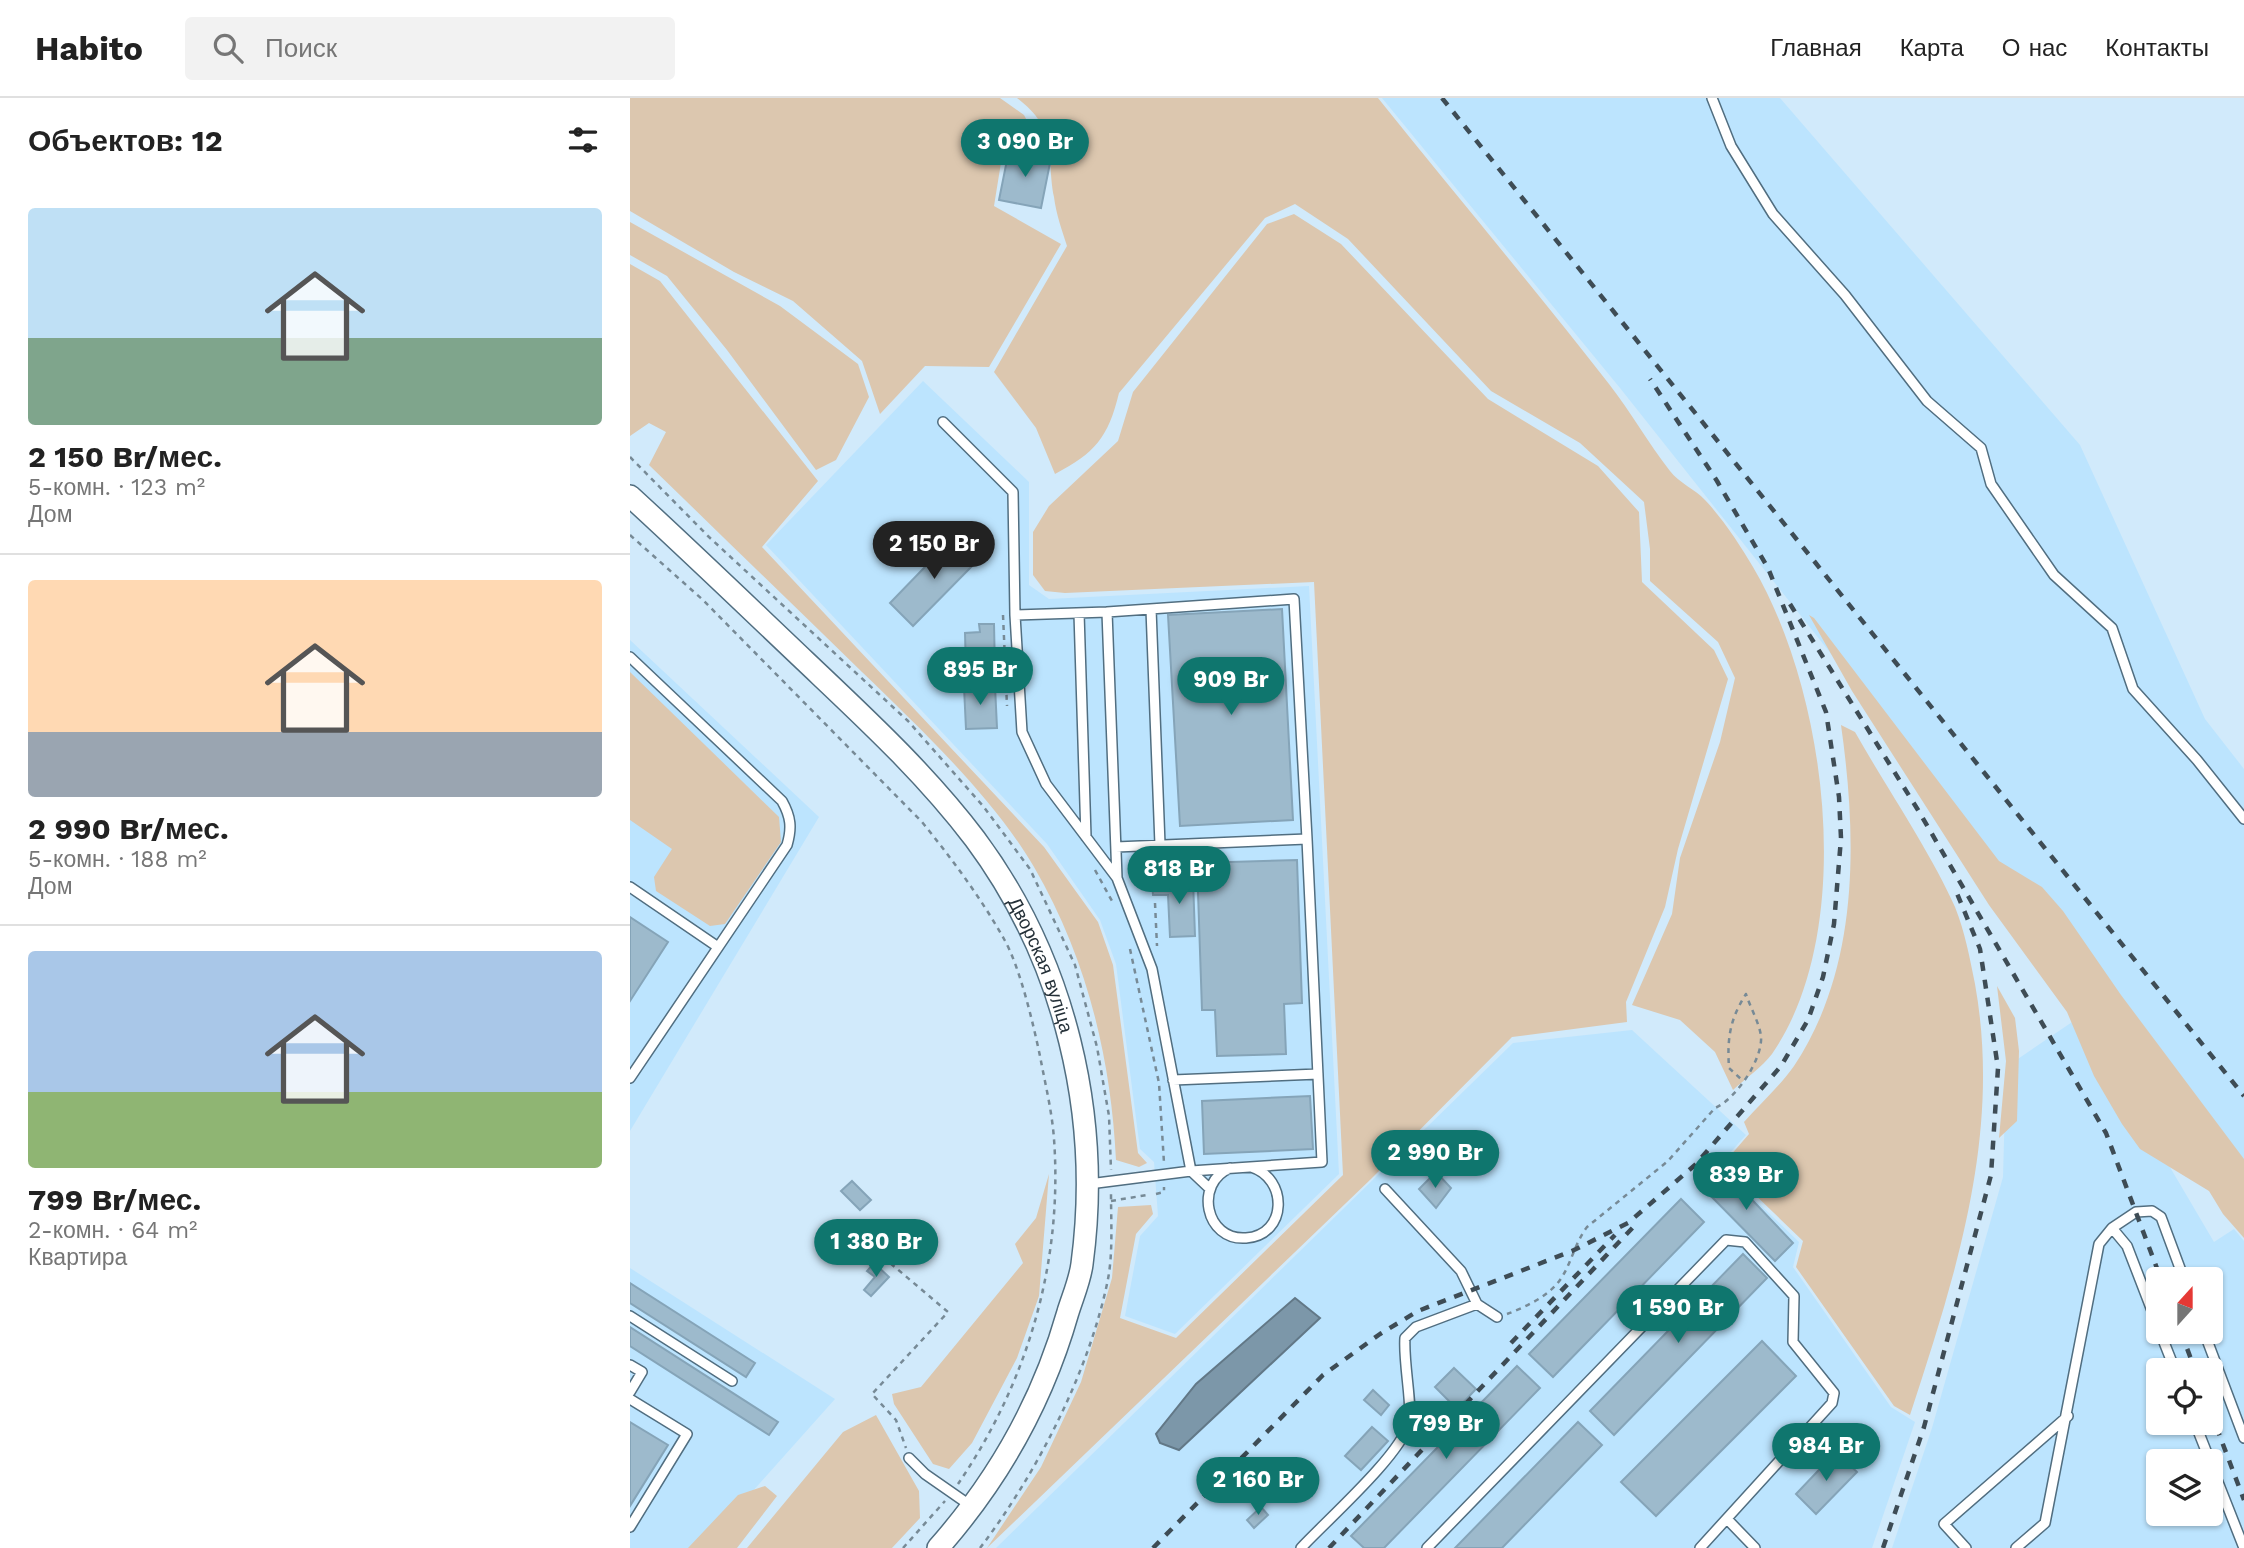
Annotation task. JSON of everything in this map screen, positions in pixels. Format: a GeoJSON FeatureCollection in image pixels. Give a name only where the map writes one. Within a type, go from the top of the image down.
{"type":"FeatureCollection","features":[{"type":"Feature","properties":{"kind":"street","name":"Дворская вуліца"},"geometry":{"type":"LineString","coordinates":[[630,496],[884,737],[940,797],[998,874],[1025,921],[1055,989],[1074,1057],[1086,1125],[1089,1184],[1082,1267],[1059,1343],[1017,1436],[974,1508],[938,1548]]}},
{"type":"Feature","properties":{"kind":"lane"},"geometry":{"type":"LineString","coordinates":[[1712,98],[1731,146],[1773,214],[1845,295],[1927,401],[1981,448],[1991,484],[2054,575],[2112,628],[2133,689],[2197,760],[2244,819]]}},
{"type":"Feature","properties":{"kind":"lane"},"geometry":{"type":"LineString","coordinates":[[943,422],[1013,492],[1015,615],[1022,732],[1045,784],[1117,878],[1152,969],[1191,1171],[1209,1188]]}},
{"type":"Feature","properties":{"kind":"lane"},"geometry":{"type":"LineString","coordinates":[[1015,615],[1107,612],[1294,599],[1322,1162],[1235,1166],[1089,1184]]}},
{"type":"Feature","properties":{"kind":"lane"},"geometry":{"type":"LineString","coordinates":[[1151,609],[1160,845]]}},
{"type":"Feature","properties":{"kind":"lane"},"geometry":{"type":"LineString","coordinates":[[1107,612],[1117,878]]}},
{"type":"Feature","properties":{"kind":"lane"},"geometry":{"type":"LineString","coordinates":[[1079,613],[1086,837]]}},
{"type":"Feature","properties":{"kind":"lane"},"geometry":{"type":"LineString","coordinates":[[630,657],[782,801],[789,814],[791,830],[787,845],[630,1078]]}},
{"type":"Feature","properties":{"kind":"lane"},"geometry":{"type":"LineString","coordinates":[[1116,847],[1307,839]]}},
{"type":"Feature","properties":{"kind":"lane"},"geometry":{"type":"LineString","coordinates":[[630,887],[718,947]]}},
{"type":"Feature","properties":{"kind":"lane"},"geometry":{"type":"LineString","coordinates":[[1174,1080],[1318,1074]]}},
{"type":"Feature","properties":{"kind":"lane"},"geometry":{"type":"LineString","coordinates":[[1235,1166],[1216,1178],[1209,1188],[1207,1200],[1214,1224],[1234,1237],[1258,1235],[1275,1218],[1279,1195],[1268,1175],[1247,1166]]}},
{"type":"Feature","properties":{"kind":"lane"},"geometry":{"type":"LineString","coordinates":[[1385,1189],[1461,1271],[1477,1304],[1497,1317]]}},
{"type":"Feature","properties":{"kind":"lane"},"geometry":{"type":"LineString","coordinates":[[2016,1548],[2045,1523],[2068,1416],[2099,1244],[2112,1228],[2136,1212],[2152,1211],[2161,1217],[2180,1267]]}},
{"type":"Feature","properties":{"kind":"lane"},"geometry":{"type":"LineString","coordinates":[[2112,1228],[2127,1246],[2146,1295]]}},
{"type":"Feature","properties":{"kind":"lane"},"geometry":{"type":"LineString","coordinates":[[1427,1548],[1726,1240],[1735,1239],[1745,1242],[1794,1296],[1793,1342],[1833,1392],[1832,1403],[1700,1548]]}},
{"type":"Feature","properties":{"kind":"lane"},"geometry":{"type":"LineString","coordinates":[[1301,1548],[1399,1445],[1409,1422],[1403,1362],[1405,1338],[1416,1327],[1477,1304]]}},
{"type":"Feature","properties":{"kind":"lane"},"geometry":{"type":"LineString","coordinates":[[630,1316],[732,1381]]}},
{"type":"Feature","properties":{"kind":"lane"},"geometry":{"type":"LineString","coordinates":[[2209,1344],[2244,1438]]}},
{"type":"Feature","properties":{"kind":"lane"},"geometry":{"type":"LineString","coordinates":[[630,1365],[642,1372],[630,1392]]}},
{"type":"Feature","properties":{"kind":"lane"},"geometry":{"type":"LineString","coordinates":[[630,1399],[687,1434],[630,1527]]}},
{"type":"Feature","properties":{"kind":"lane"},"geometry":{"type":"LineString","coordinates":[[1966,1548],[1944,1524],[2068,1416]]}},
{"type":"Feature","properties":{"kind":"lane"},"geometry":{"type":"LineString","coordinates":[[909,1458],[925,1474],[974,1508]]}},
{"type":"Feature","properties":{"kind":"lane"},"geometry":{"type":"LineString","coordinates":[[2223,1495],[2244,1548]]}},
{"type":"Feature","properties":{"kind":"lane"},"geometry":{"type":"LineString","coordinates":[[1727,1519],[1755,1548]]}},
{"type":"Feature","properties":{"kind":"path"},"geometry":{"type":"LineString","coordinates":[[630,457],[709,537],[908,721],[983,806],[1030,869],[1075,965],[1094,1035],[1109,1116],[1111,1201],[1108,1278],[1075,1382],[1037,1463],[980,1548]]}},
{"type":"Feature","properties":{"kind":"path"},"geometry":{"type":"LineString","coordinates":[[630,535],[703,600],[922,822],[951,858],[1006,942],[1034,1029],[1054,1137],[1056,1200],[1042,1302],[1016,1381],[987,1438],[952,1493],[903,1548]]}},
{"type":"Feature","properties":{"kind":"path"},"geometry":{"type":"LineString","coordinates":[[1007,708],[1001,620],[1003,615],[1015,615]]}},
{"type":"Feature","properties":{"kind":"path"},"geometry":{"type":"LineString","coordinates":[[1092,865],[1116,909]]}},
{"type":"Feature","properties":{"kind":"path"},"geometry":{"type":"LineString","coordinates":[[1128,939],[1159,1083],[1164,1192],[1156,1194]]}},
{"type":"Feature","properties":{"kind":"path"},"geometry":{"type":"LineString","coordinates":[[1497,1317],[1551,1291],[1563,1276],[1576,1241],[1587,1227],[1668,1161],[1716,1108],[1726,1103],[1742,1080],[1759,1054],[1761,1036],[1746,994],[1733,1014],[1727,1038],[1729,1068],[1742,1080]]}},
{"type":"Feature","properties":{"kind":"path"},"geometry":{"type":"LineString","coordinates":[[1111,1201],[1147,1195]]}},
{"type":"Feature","properties":{"kind":"path"},"geometry":{"type":"LineString","coordinates":[[883,1257],[948,1312],[872,1394],[896,1420],[909,1458]]}},
{"type":"Feature","properties":{"kind":"shaded area"},"geometry":{"type":"Polygon","coordinates":[[[630,98],[1000,98],[1024,115],[1041,147],[1004,144],[994,206],[1061,244],[989,367],[925,366],[880,414],[862,361],[793,301],[734,272],[630,211],[630,98]]]}},
{"type":"Feature","properties":{"kind":"shaded area"},"geometry":{"type":"Polygon","coordinates":[[[1017,98],[1378,98],[1609,384],[1670,471],[1701,496],[1725,524],[1753,567],[1779,619],[1799,678],[1814,743],[1822,810],[1823,878],[1816,943],[1799,1002],[1772,1054],[1733,1090],[1715,1052],[1680,1020],[1632,1005],[1672,914],[1680,858],[1720,742],[1735,678],[1718,642],[1650,581],[1650,549],[1644,502],[1580,443],[1491,391],[1348,239],[1295,204],[1265,218],[1119,393],[1110,422],[1098,442],[1080,459],[1055,474],[1036,428],[994,372],[1067,246],[1055,203],[1045,132],[1030,110],[1017,98]]]}},
{"type":"Feature","properties":{"kind":"shaded area"},"geometry":{"type":"Polygon","coordinates":[[[1382,98],[1780,98],[2080,445],[2205,719],[2244,769],[2244,1174],[1620,388],[1382,98]]]}},
{"type":"Feature","properties":{"kind":"shaded area"},"geometry":{"type":"Polygon","coordinates":[[[1294,214],[1341,244],[1488,399],[1598,466],[1639,512],[1642,582],[1714,650],[1728,679],[1678,849],[1665,907],[1626,1002],[1627,1022],[1512,1037],[1371,1179],[987,1548],[1041,1467],[1081,1382],[1112,1278],[1118,1207],[1151,1205],[1153,1214],[1136,1234],[1120,1318],[1176,1338],[1343,1175],[1314,582],[1065,593],[1045,591],[1033,575],[1033,532],[1049,506],[1118,441],[1133,392],[1267,224],[1294,214]]]}},
{"type":"Feature","properties":{"kind":"shaded area"},"geometry":{"type":"Polygon","coordinates":[[[630,222],[780,306],[858,364],[869,397],[836,460],[816,470],[727,350],[667,276],[630,255],[630,222]]]}},
{"type":"Feature","properties":{"kind":"shaded area"},"geometry":{"type":"Polygon","coordinates":[[[630,264],[660,281],[818,481],[762,547],[1044,847],[1098,922],[1113,965],[1138,1153],[1147,1163],[1139,1167],[1116,1160],[1108,1083],[1093,1008],[1068,936],[1034,867],[1017,841],[977,789],[931,740],[649,465],[666,432],[649,423],[630,436],[630,264]]]}},
{"type":"Feature","properties":{"kind":"shaded area"},"geometry":{"type":"Polygon","coordinates":[[[923,381],[1029,482],[1029,585],[1049,599],[1309,586],[1339,1174],[1175,1334],[1125,1316],[1140,1236],[1158,1216],[1154,1162],[1140,1149],[1116,964],[1100,920],[1047,844],[766,545],[923,381]]]}},
{"type":"Feature","properties":{"kind":"shaded area"},"geometry":{"type":"Polygon","coordinates":[[[1809,615],[1814,618],[1999,861],[2042,887],[2063,911],[2121,995],[2244,1159],[2244,1238],[2223,1214],[2209,1191],[2140,1149],[2122,1124],[2094,1076],[2067,1012],[1989,905],[1852,691],[1809,615]]]}},
{"type":"Feature","properties":{"kind":"shaded area"},"geometry":{"type":"Polygon","coordinates":[[[630,640],[819,817],[630,1131],[630,640]]]}},
{"type":"Feature","properties":{"kind":"shaded area"},"geometry":{"type":"Polygon","coordinates":[[[630,672],[779,817],[781,842],[725,924],[710,926],[656,891],[654,877],[672,849],[630,820],[630,672]]]}},
{"type":"Feature","properties":{"kind":"shaded area"},"geometry":{"type":"Polygon","coordinates":[[[1841,725],[1855,732],[1921,842],[1955,907],[1975,984],[1982,1040],[1983,1095],[1970,1203],[1943,1309],[1910,1415],[1894,1406],[1796,1267],[1803,1241],[1723,1164],[1749,1134],[1744,1122],[1794,1066],[1816,1028],[1831,987],[1842,944],[1851,856],[1850,812],[1841,725]]]}},
{"type":"Feature","properties":{"kind":"shaded area"},"geometry":{"type":"Polygon","coordinates":[[[1997,986],[2015,1018],[2019,1051],[2017,1121],[1999,1138],[2006,1061],[1997,986]]]}},
{"type":"Feature","properties":{"kind":"shaded area"},"geometry":{"type":"Polygon","coordinates":[[[2081,1016],[2214,1242],[2234,1229],[2244,1241],[2244,1548],[1892,1548],[1932,1428],[2003,1177],[2006,1067],[2081,1016]]]}},
{"type":"Feature","properties":{"kind":"shaded area"},"geometry":{"type":"Polygon","coordinates":[[[1632,1030],[1746,1135],[1719,1165],[1799,1242],[1793,1267],[1891,1407],[1915,1422],[1872,1548],[996,1548],[1513,1043],[1632,1030]]]}},
{"type":"Feature","properties":{"kind":"shaded area"},"geometry":{"type":"Polygon","coordinates":[[[1049,1174],[1039,1296],[1017,1358],[972,1443],[949,1469],[933,1464],[894,1404],[892,1394],[921,1387],[1023,1263],[1015,1244],[1036,1218],[1049,1174]]]}},
{"type":"Feature","properties":{"kind":"shaded area"},"geometry":{"type":"Polygon","coordinates":[[[630,1268],[835,1399],[702,1548],[630,1548],[630,1268]]]}},
{"type":"Feature","properties":{"kind":"shaded area"},"geometry":{"type":"Polygon","coordinates":[[[1295,1298],[1320,1318],[1179,1450],[1160,1443],[1156,1434],[1196,1384],[1295,1298]]]}},
{"type":"Feature","properties":{"kind":"shaded area"},"geometry":{"type":"Polygon","coordinates":[[[876,1415],[919,1491],[920,1518],[892,1548],[747,1548],[843,1432],[876,1415]]]}},
{"type":"Feature","properties":{"kind":"shaded area"},"geometry":{"type":"Polygon","coordinates":[[[765,1486],[777,1496],[737,1548],[688,1548],[738,1495],[765,1486]]]}},
{"type":"Feature","properties":{"kind":"building"},"geometry":{"type":"Polygon","coordinates":[[[1009,150],[1051,158],[1041,208],[999,200],[1009,150]]]}},
{"type":"Feature","properties":{"kind":"building"},"geometry":{"type":"Polygon","coordinates":[[[955,536],[979,559],[913,626],[890,603],[955,536]]]}},
{"type":"Feature","properties":{"kind":"building"},"geometry":{"type":"Polygon","coordinates":[[[1282,609],[1293,820],[1180,826],[1168,615],[1282,609]]]}},
{"type":"Feature","properties":{"kind":"building"},"geometry":{"type":"Polygon","coordinates":[[[979,624],[994,624],[995,671],[966,672],[965,633],[980,632],[979,624]]]}},
{"type":"Feature","properties":{"kind":"building"},"geometry":{"type":"Polygon","coordinates":[[[995,686],[997,728],[966,729],[964,687],[995,686]]]}},
{"type":"Feature","properties":{"kind":"building"},"geometry":{"type":"Polygon","coordinates":[[[1297,860],[1302,1003],[1284,1004],[1286,1054],[1217,1056],[1215,1010],[1202,1010],[1197,863],[1297,860]]]}},
{"type":"Feature","properties":{"kind":"building"},"geometry":{"type":"Polygon","coordinates":[[[1193,880],[1195,936],[1170,937],[1168,895],[1153,895],[1152,881],[1193,880]]]}},
{"type":"Feature","properties":{"kind":"building"},"geometry":{"type":"Polygon","coordinates":[[[630,917],[668,942],[630,1001],[630,917]]]}},
{"type":"Feature","properties":{"kind":"building"},"geometry":{"type":"Polygon","coordinates":[[[1310,1096],[1313,1149],[1204,1154],[1202,1101],[1310,1096]]]}},
{"type":"Feature","properties":{"kind":"building"},"geometry":{"type":"Polygon","coordinates":[[[1719,1165],[1793,1243],[1775,1261],[1698,1183],[1719,1165]]]}},
{"type":"Feature","properties":{"kind":"building"},"geometry":{"type":"Polygon","coordinates":[[[1436,1172],[1451,1188],[1436,1208],[1419,1189],[1436,1172]]]}},
{"type":"Feature","properties":{"kind":"building"},"geometry":{"type":"Polygon","coordinates":[[[852,1181],[871,1200],[860,1210],[841,1191],[852,1181]]]}},
{"type":"Feature","properties":{"kind":"building"},"geometry":{"type":"Polygon","coordinates":[[[1681,1199],[1704,1222],[1553,1377],[1529,1354],[1681,1199]]]}},
{"type":"Feature","properties":{"kind":"building"},"geometry":{"type":"Polygon","coordinates":[[[1743,1254],[1767,1278],[1614,1435],[1590,1411],[1743,1254]]]}},
{"type":"Feature","properties":{"kind":"building"},"geometry":{"type":"Polygon","coordinates":[[[874,1263],[889,1277],[871,1296],[864,1290],[875,1277],[867,1271],[874,1263]]]}},
{"type":"Feature","properties":{"kind":"building"},"geometry":{"type":"Polygon","coordinates":[[[630,1283],[755,1363],[746,1377],[630,1303],[630,1283]]]}},
{"type":"Feature","properties":{"kind":"building"},"geometry":{"type":"Polygon","coordinates":[[[630,1327],[778,1422],[769,1435],[630,1346],[630,1327]]]}},
{"type":"Feature","properties":{"kind":"building"},"geometry":{"type":"Polygon","coordinates":[[[1762,1341],[1796,1376],[1656,1516],[1621,1482],[1762,1341]]]}},
{"type":"Feature","properties":{"kind":"building"},"geometry":{"type":"Polygon","coordinates":[[[1517,1366],[1540,1388],[1384,1548],[1364,1548],[1351,1536],[1517,1366]]]}},
{"type":"Feature","properties":{"kind":"building"},"geometry":{"type":"Polygon","coordinates":[[[1454,1368],[1476,1389],[1457,1409],[1435,1387],[1454,1368]]]}},
{"type":"Feature","properties":{"kind":"building"},"geometry":{"type":"Polygon","coordinates":[[[1373,1390],[1389,1405],[1381,1415],[1364,1400],[1373,1390]]]}},
{"type":"Feature","properties":{"kind":"building"},"geometry":{"type":"Polygon","coordinates":[[[630,1422],[668,1445],[630,1506],[630,1422]]]}},
{"type":"Feature","properties":{"kind":"building"},"geometry":{"type":"Polygon","coordinates":[[[1578,1422],[1602,1445],[1502,1548],[1455,1548],[1578,1422]]]}},
{"type":"Feature","properties":{"kind":"building"},"geometry":{"type":"Polygon","coordinates":[[[1372,1427],[1388,1441],[1361,1470],[1345,1456],[1372,1427]]]}},
{"type":"Feature","properties":{"kind":"building"},"geometry":{"type":"Polygon","coordinates":[[[1836,1452],[1857,1472],[1816,1514],[1796,1494],[1836,1452]]]}},
{"type":"Feature","properties":{"kind":"building"},"geometry":{"type":"Polygon","coordinates":[[[1261,1507],[1268,1515],[1254,1528],[1247,1520],[1261,1507]]]}},
{"type":"Feature","properties":{"kind":"railway"},"geometry":{"type":"LineString","coordinates":[[1442,98],[2244,1096]]}},
{"type":"Feature","properties":{"kind":"railway"},"geometry":{"type":"LineString","coordinates":[[1153,1548],[1323,1375],[1380,1334],[1418,1311],[1572,1251],[1628,1223],[1695,1165],[1781,1066],[1808,1020],[1823,977],[1834,924],[1841,838],[1839,797],[1826,712],[1768,568],[1717,481],[1650,379]]}},
{"type":"Feature","properties":{"kind":"railway"},"geometry":{"type":"LineString","coordinates":[[1790,604],[1918,810],[2106,1133],[2156,1267]]}},
{"type":"Feature","properties":{"kind":"railway"},"geometry":{"type":"LineString","coordinates":[[1883,1548],[1924,1427],[1991,1175],[1998,1068],[1980,949],[1956,891]]}},
{"type":"Feature","properties":{"kind":"railway"},"geometry":{"type":"LineString","coordinates":[[1329,1548],[1638,1222]]}},
{"type":"Feature","properties":{"kind":"railway"},"geometry":{"type":"LineString","coordinates":[[1511,1343],[1615,1235]]}},
{"type":"Feature","properties":{"kind":"railway"},"geometry":{"type":"LineString","coordinates":[[2185,1344],[2191,1358]]}},
{"type":"Feature","properties":{"kind":"railway"},"geometry":{"type":"LineString","coordinates":[[2219,1435],[2244,1500]]}}]}
